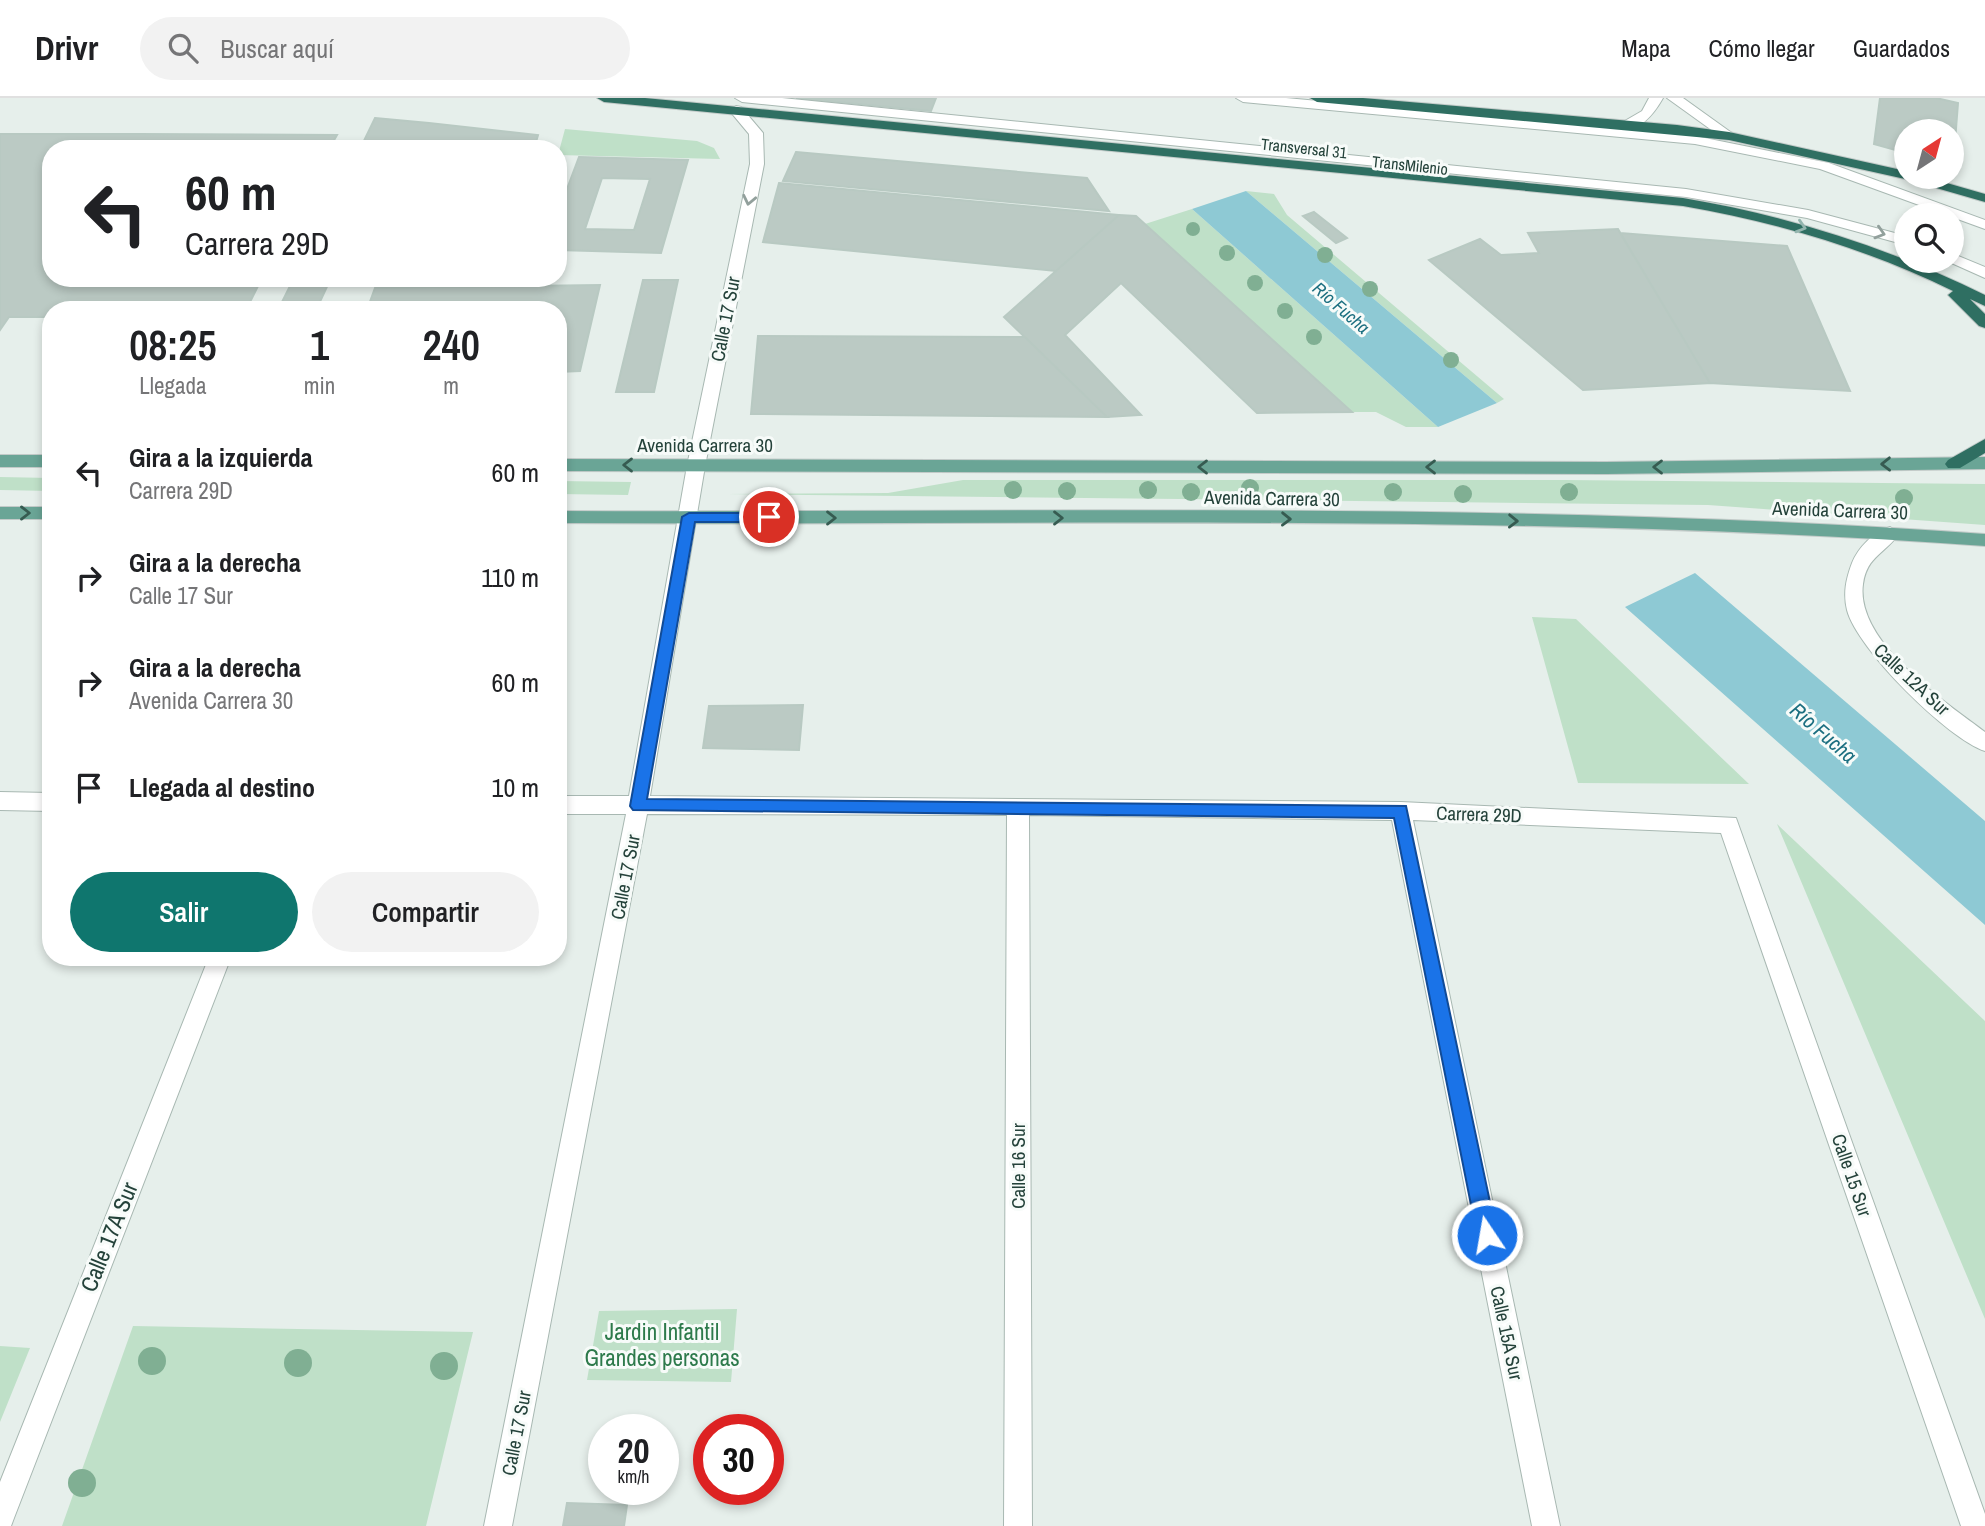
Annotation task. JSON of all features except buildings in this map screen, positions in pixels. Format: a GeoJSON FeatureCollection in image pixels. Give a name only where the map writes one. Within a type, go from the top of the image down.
{"type":"FeatureCollection","features":[{"type":"Feature","properties":{"kind":"highway","name":"Transversal 31"},"geometry":{"type":"LineString","coordinates":[[604,98],[739,104],[1683,202],[1788,223],[1845,240],[1985,302]]}},
{"type":"Feature","properties":{"kind":"highway"},"geometry":{"type":"LineString","coordinates":[[1317,98],[1729,136],[1894,172]]}},
{"type":"Feature","properties":{"kind":"highway"},"geometry":{"type":"LineString","coordinates":[[1953,189],[1985,198]]}},
{"type":"Feature","properties":{"kind":"highway"},"geometry":{"type":"LineString","coordinates":[[1929,275],[1970,306],[1985,323]]}},
{"type":"Feature","properties":{"kind":"highway"},"geometry":{"type":"LineString","coordinates":[[1954,464],[1985,445]]}},
{"type":"Feature","properties":{"kind":"main road"},"geometry":{"type":"LineString","coordinates":[[0,461],[42,461]]}},
{"type":"Feature","properties":{"kind":"main road","name":"Avenida Carrera 30"},"geometry":{"type":"LineString","coordinates":[[567,465],[1619,468],[1985,463]]}},
{"type":"Feature","properties":{"kind":"main road"},"geometry":{"type":"LineString","coordinates":[[0,513],[42,513]]}},
{"type":"Feature","properties":{"kind":"main road","name":"Avenida Carrera 30"},"geometry":{"type":"LineString","coordinates":[[567,517],[1383,520],[1667,524],[1891,533],[1985,540]]}},
{"type":"Feature","properties":{"kind":"street"},"geometry":{"type":"LineString","coordinates":[[1242,98],[1695,140],[1824,166],[1985,225]]}},
{"type":"Feature","properties":{"kind":"street"},"geometry":{"type":"LineString","coordinates":[[1628,125],[1647,114],[1656,98]]}},
{"type":"Feature","properties":{"kind":"street"},"geometry":{"type":"LineString","coordinates":[[1674,98],[1729,136]]}},
{"type":"Feature","properties":{"kind":"street","name":"TransMilenio"},"geometry":{"type":"LineString","coordinates":[[739,104],[1686,193],[1808,214],[1894,238]]}},
{"type":"Feature","properties":{"kind":"street","name":"Calle 17 Sur"},"geometry":{"type":"LineString","coordinates":[[498,1526],[638,806],[696,466],[759,151],[756,133],[739,104]]}},
{"type":"Feature","properties":{"kind":"street"},"geometry":{"type":"LineString","coordinates":[[1964,264],[1985,274]]}},
{"type":"Feature","properties":{"kind":"street","name":"Calle 12A Sur"},"geometry":{"type":"LineString","coordinates":[[1891,533],[1864,556],[1856,573],[1852,598],[1859,622],[1895,667],[1985,743]]}},
{"type":"Feature","properties":{"kind":"street"},"geometry":{"type":"LineString","coordinates":[[0,801],[42,802]]}},
{"type":"Feature","properties":{"kind":"street","name":"Carrera 29D"},"geometry":{"type":"LineString","coordinates":[[567,805],[1018,806],[1401,811],[1728,824]]}},
{"type":"Feature","properties":{"kind":"street","name":"Calle 16 Sur"},"geometry":{"type":"LineString","coordinates":[[1018,806],[1018,1526]]}},
{"type":"Feature","properties":{"kind":"street","name":"Calle 15A Sur"},"geometry":{"type":"LineString","coordinates":[[1401,811],[1546,1526]]}},
{"type":"Feature","properties":{"kind":"street","name":"Calle 15 Sur"},"geometry":{"type":"LineString","coordinates":[[1728,824],[1975,1526]]}},
{"type":"Feature","properties":{"kind":"street","name":"Calle 17A Sur"},"geometry":{"type":"LineString","coordinates":[[0,1518],[216,966]]}},
{"type":"Feature","properties":{"kind":"green space"},"geometry":{"type":"Polygon","coordinates":[[[565,129],[697,141],[714,148],[720,159],[567,155],[567,140],[562,140],[565,129]]]}},
{"type":"Feature","properties":{"kind":"green space"},"geometry":{"type":"Polygon","coordinates":[[[1246,191],[1274,194],[1287,215],[1504,399],[1497,403],[1246,191]]]}},
{"type":"Feature","properties":{"kind":"green space"},"geometry":{"type":"Polygon","coordinates":[[[1192,209],[1438,427],[1406,427],[1376,412],[1352,412],[1145,224],[1192,209]]]}},
{"type":"Feature","properties":{"kind":"green space"},"geometry":{"type":"Polygon","coordinates":[[[0,477],[42,478],[42,491],[0,490],[0,477]]]}},
{"type":"Feature","properties":{"kind":"green space"},"geometry":{"type":"Polygon","coordinates":[[[963,480],[1565,480],[1985,484],[1985,525],[1708,505],[728,494],[888,493],[963,480]]]}},
{"type":"Feature","properties":{"kind":"green space"},"geometry":{"type":"Polygon","coordinates":[[[567,481],[631,482],[628,495],[567,494],[567,481]]]}},
{"type":"Feature","properties":{"kind":"green space"},"geometry":{"type":"Polygon","coordinates":[[[1532,617],[1576,619],[1749,784],[1578,783],[1532,617]]]}},
{"type":"Feature","properties":{"kind":"green space"},"geometry":{"type":"Polygon","coordinates":[[[1777,824],[1985,1021],[1985,1319],[1777,824]]]}},
{"type":"Feature","properties":{"kind":"green space","name":"Jardin Infantil Grandes personas"},"geometry":{"type":"Polygon","coordinates":[[[737,1309],[731,1382],[587,1380],[599,1311],[737,1309]]]}},
{"type":"Feature","properties":{"kind":"green space"},"geometry":{"type":"Polygon","coordinates":[[[133,1326],[473,1332],[426,1526],[62,1526],[133,1326]]]}},
{"type":"Feature","properties":{"kind":"green space"},"geometry":{"type":"Polygon","coordinates":[[[0,1346],[30,1348],[0,1422],[0,1346]]]}},
{"type":"Feature","properties":{"kind":"water","name":"Río Fucha"},"geometry":{"type":"Polygon","coordinates":[[[1246,191],[1497,403],[1438,427],[1192,209],[1246,191]]]}},
{"type":"Feature","properties":{"kind":"water","name":"Río Fucha"},"geometry":{"type":"Polygon","coordinates":[[[1695,573],[1985,821],[1985,925],[1625,607],[1695,573]]]}},
{"type":"Feature","properties":{"kind":"route"},"geometry":{"type":"LineString","coordinates":[[769,517],[689,517],[638,806],[1018,806],[1401,811],[1487,1235]]}}]}
